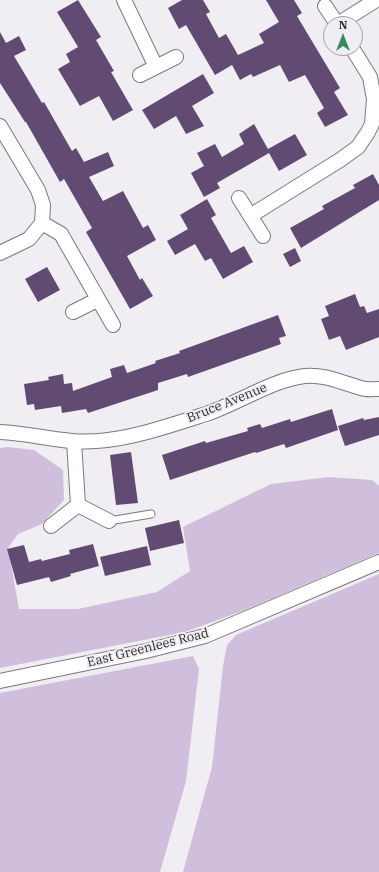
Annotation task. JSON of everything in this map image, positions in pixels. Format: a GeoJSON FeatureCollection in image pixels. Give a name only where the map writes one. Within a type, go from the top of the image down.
{"type":"FeatureCollection","features":[{"type":"Feature","properties":{"kind":"street"},"geometry":{"type":"LineString","coordinates":[[124,0],[156,67]]}},
{"type":"Feature","properties":{"kind":"street"},"geometry":{"type":"LineString","coordinates":[[351,16],[376,0]]}},
{"type":"Feature","properties":{"kind":"street"},"geometry":{"type":"LineString","coordinates":[[325,6],[332,16]]}},
{"type":"Feature","properties":{"kind":"street"},"geometry":{"type":"LineString","coordinates":[[250,216],[340,160],[358,146],[368,132],[372,120],[374,99],[370,77],[357,56]]}},
{"type":"Feature","properties":{"kind":"street"},"geometry":{"type":"LineString","coordinates":[[140,74],[176,57]]}},
{"type":"Feature","properties":{"kind":"street"},"geometry":{"type":"LineString","coordinates":[[0,126],[38,190],[43,205],[42,223],[29,239],[0,253]]}},
{"type":"Feature","properties":{"kind":"street"},"geometry":{"type":"LineString","coordinates":[[239,198],[263,236]]}},
{"type":"Feature","properties":{"kind":"street"},"geometry":{"type":"LineString","coordinates":[[42,223],[61,234],[97,300],[113,325]]}},
{"type":"Feature","properties":{"kind":"street"},"geometry":{"type":"LineString","coordinates":[[73,312],[97,300]]}},
{"type":"Feature","properties":{"kind":"street","name":"Bruce Avenue"},"geometry":{"type":"LineString","coordinates":[[0,432],[74,441],[110,440],[161,428],[233,403],[278,382],[304,376],[330,378],[362,389],[379,389]]}},
{"type":"Feature","properties":{"kind":"street"},"geometry":{"type":"LineString","coordinates":[[74,441],[78,505]]}},
{"type":"Feature","properties":{"kind":"street"},"geometry":{"type":"LineString","coordinates":[[78,505],[109,521]]}},
{"type":"Feature","properties":{"kind":"street"},"geometry":{"type":"LineString","coordinates":[[51,526],[78,505]]}},
{"type":"Feature","properties":{"kind":"street","name":"East Greenlees Road"},"geometry":{"type":"LineString","coordinates":[[0,681],[146,651],[205,636],[379,562]]}},
{"type":"Feature","properties":{"kind":"lane"},"geometry":{"type":"LineString","coordinates":[[109,521],[152,514]]}},
{"type":"Feature","properties":{"kind":"shaded area"},"geometry":{"type":"Polygon","coordinates":[[[8,447],[34,450],[63,470],[64,500],[42,524],[18,534],[8,548],[19,609],[78,609],[157,592],[190,571],[183,527],[271,484],[329,477],[372,480],[379,486],[379,553],[245,610],[185,632],[0,668],[0,448],[8,447]]]}},
{"type":"Feature","properties":{"kind":"shaded area"},"geometry":{"type":"Polygon","coordinates":[[[379,574],[379,872],[183,872],[212,767],[223,666],[227,645],[236,635],[379,574]]]}},
{"type":"Feature","properties":{"kind":"shaded area"},"geometry":{"type":"Polygon","coordinates":[[[193,656],[199,669],[186,781],[160,872],[0,872],[0,693],[193,656]]]}},
{"type":"Feature","properties":{"kind":"building"},"geometry":{"type":"Polygon","coordinates":[[[78,0],[101,37],[96,40],[114,71],[111,72],[133,110],[113,121],[99,96],[80,106],[58,69],[70,62],[66,54],[78,47],[57,12],[78,0]]]}},
{"type":"Feature","properties":{"kind":"building"},"geometry":{"type":"Polygon","coordinates":[[[182,0],[203,0],[210,12],[206,14],[219,38],[226,34],[238,55],[264,43],[259,34],[279,22],[266,0],[294,0],[302,13],[297,16],[340,88],[334,92],[348,115],[325,127],[317,113],[324,108],[305,75],[289,82],[280,65],[253,77],[251,74],[240,80],[232,65],[215,75],[186,25],[179,29],[168,8],[182,0]]]}},
{"type":"Feature","properties":{"kind":"building"},"geometry":{"type":"Polygon","coordinates":[[[0,32],[6,43],[19,36],[26,50],[14,56],[42,103],[44,102],[72,151],[76,148],[84,162],[108,152],[114,166],[89,177],[103,201],[123,191],[143,228],[148,225],[156,240],[127,256],[140,280],[142,278],[153,296],[130,309],[86,232],[92,228],[64,179],[60,182],[26,122],[0,83],[0,32]]]}},
{"type":"Feature","properties":{"kind":"building"},"geometry":{"type":"Polygon","coordinates":[[[203,74],[214,93],[192,106],[204,126],[186,134],[176,116],[154,129],[142,110],[203,74]]]}},
{"type":"Feature","properties":{"kind":"building"},"geometry":{"type":"Polygon","coordinates":[[[254,124],[268,149],[295,134],[307,155],[279,171],[269,153],[217,183],[220,188],[204,197],[191,173],[204,166],[197,153],[215,144],[222,157],[244,144],[239,134],[254,124]]]}},
{"type":"Feature","properties":{"kind":"building"},"geometry":{"type":"Polygon","coordinates":[[[373,174],[379,185],[379,200],[301,248],[290,228],[324,209],[322,206],[355,188],[353,185],[373,174]]]}},
{"type":"Feature","properties":{"kind":"building"},"geometry":{"type":"Polygon","coordinates":[[[207,199],[216,215],[211,218],[231,253],[244,246],[253,262],[223,279],[211,258],[205,261],[195,244],[175,255],[167,241],[188,229],[180,215],[207,199]]]}},
{"type":"Feature","properties":{"kind":"building"},"geometry":{"type":"Polygon","coordinates":[[[295,248],[301,261],[290,267],[283,254],[295,248]]]}},
{"type":"Feature","properties":{"kind":"building"},"geometry":{"type":"Polygon","coordinates":[[[47,267],[60,290],[38,302],[25,279],[47,267]]]}},
{"type":"Feature","properties":{"kind":"building"},"geometry":{"type":"Polygon","coordinates":[[[355,294],[360,307],[364,306],[367,313],[379,309],[379,337],[346,350],[340,336],[329,340],[321,319],[329,316],[325,306],[355,294]]]}},
{"type":"Feature","properties":{"kind":"building"},"geometry":{"type":"Polygon","coordinates":[[[278,315],[286,336],[279,338],[281,344],[188,377],[187,374],[158,383],[158,390],[88,413],[86,409],[62,413],[61,406],[35,410],[34,404],[27,405],[24,384],[49,380],[48,377],[63,374],[64,384],[72,383],[73,391],[112,377],[110,369],[124,365],[127,373],[156,363],[155,361],[180,353],[179,351],[278,315]]]}},
{"type":"Feature","properties":{"kind":"building"},"geometry":{"type":"Polygon","coordinates":[[[332,409],[338,430],[286,448],[284,444],[256,453],[255,452],[170,480],[162,455],[205,441],[206,443],[248,431],[247,428],[260,424],[262,428],[290,419],[291,422],[332,409]]]}},
{"type":"Feature","properties":{"kind":"building"},"geometry":{"type":"Polygon","coordinates":[[[379,417],[379,435],[345,446],[338,426],[363,418],[364,420],[379,417]]]}},
{"type":"Feature","properties":{"kind":"building"},"geometry":{"type":"Polygon","coordinates":[[[131,452],[138,503],[116,505],[110,455],[131,452]]]}},
{"type":"Feature","properties":{"kind":"building"},"geometry":{"type":"Polygon","coordinates":[[[179,520],[184,543],[150,551],[145,528],[179,520]]]}},
{"type":"Feature","properties":{"kind":"building"},"geometry":{"type":"Polygon","coordinates":[[[93,544],[99,566],[70,574],[71,576],[51,582],[49,577],[17,585],[7,549],[24,545],[29,562],[41,559],[42,561],[70,554],[69,550],[93,544]]]}},
{"type":"Feature","properties":{"kind":"building"},"geometry":{"type":"Polygon","coordinates":[[[147,546],[151,565],[105,576],[100,557],[147,546]]]}}]}
